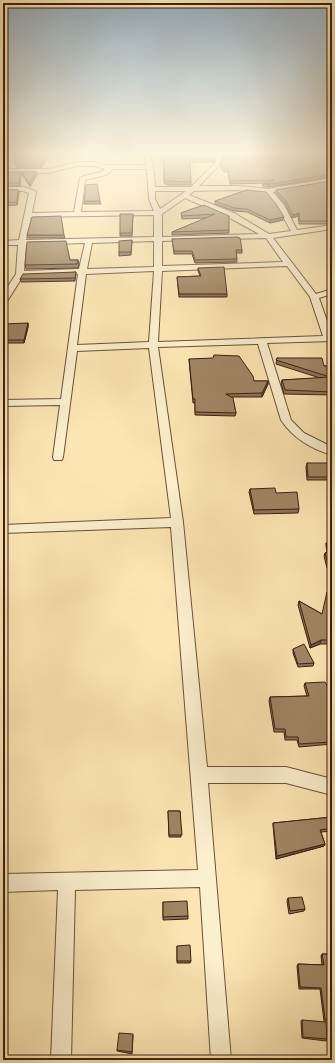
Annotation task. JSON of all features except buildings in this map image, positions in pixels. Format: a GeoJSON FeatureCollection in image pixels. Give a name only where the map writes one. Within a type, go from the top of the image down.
{"type":"FeatureCollection","features":[{"type":"Feature","properties":{"kind":"street"},"geometry":{"type":"LineString","coordinates":[[3,301],[20,274],[22,243],[30,203]]}},
{"type":"Feature","properties":{"kind":"street"},"geometry":{"type":"LineString","coordinates":[[77,214],[79,203]]}},
{"type":"Feature","properties":{"kind":"street"},"geometry":{"type":"LineString","coordinates":[[155,203],[158,213],[158,268],[153,345],[177,522],[200,775],[221,1060]]}},
{"type":"Feature","properties":{"kind":"street"},"geometry":{"type":"LineString","coordinates":[[27,215],[158,213],[173,203]]}},
{"type":"Feature","properties":{"kind":"street"},"geometry":{"type":"LineString","coordinates":[[72,348],[330,338],[314,298],[268,236],[231,214],[203,203]]}},
{"type":"Feature","properties":{"kind":"street"},"geometry":{"type":"LineString","coordinates":[[278,203],[295,232]]}},
{"type":"Feature","properties":{"kind":"street"},"geometry":{"type":"LineString","coordinates":[[3,244],[268,236],[332,227]]}},
{"type":"Feature","properties":{"kind":"street"},"geometry":{"type":"LineString","coordinates":[[58,457],[82,273],[88,241]]}},
{"type":"Feature","properties":{"kind":"street"},"geometry":{"type":"LineString","coordinates":[[20,274],[82,273],[158,268],[289,264]]}},
{"type":"Feature","properties":{"kind":"street"},"geometry":{"type":"LineString","coordinates":[[314,298],[332,291]]}},
{"type":"Feature","properties":{"kind":"street"},"geometry":{"type":"LineString","coordinates":[[262,341],[286,420],[292,429],[306,441],[332,451]]}},
{"type":"Feature","properties":{"kind":"street"},"geometry":{"type":"LineString","coordinates":[[3,403],[65,402]]}},
{"type":"Feature","properties":{"kind":"street"},"geometry":{"type":"LineString","coordinates":[[3,529],[177,522]]}},
{"type":"Feature","properties":{"kind":"street"},"geometry":{"type":"LineString","coordinates":[[200,775],[286,774],[332,787]]}},
{"type":"Feature","properties":{"kind":"street"},"geometry":{"type":"LineString","coordinates":[[3,883],[207,878]]}},
{"type":"Feature","properties":{"kind":"street"},"geometry":{"type":"LineString","coordinates":[[61,1060],[67,882]]}}]}
